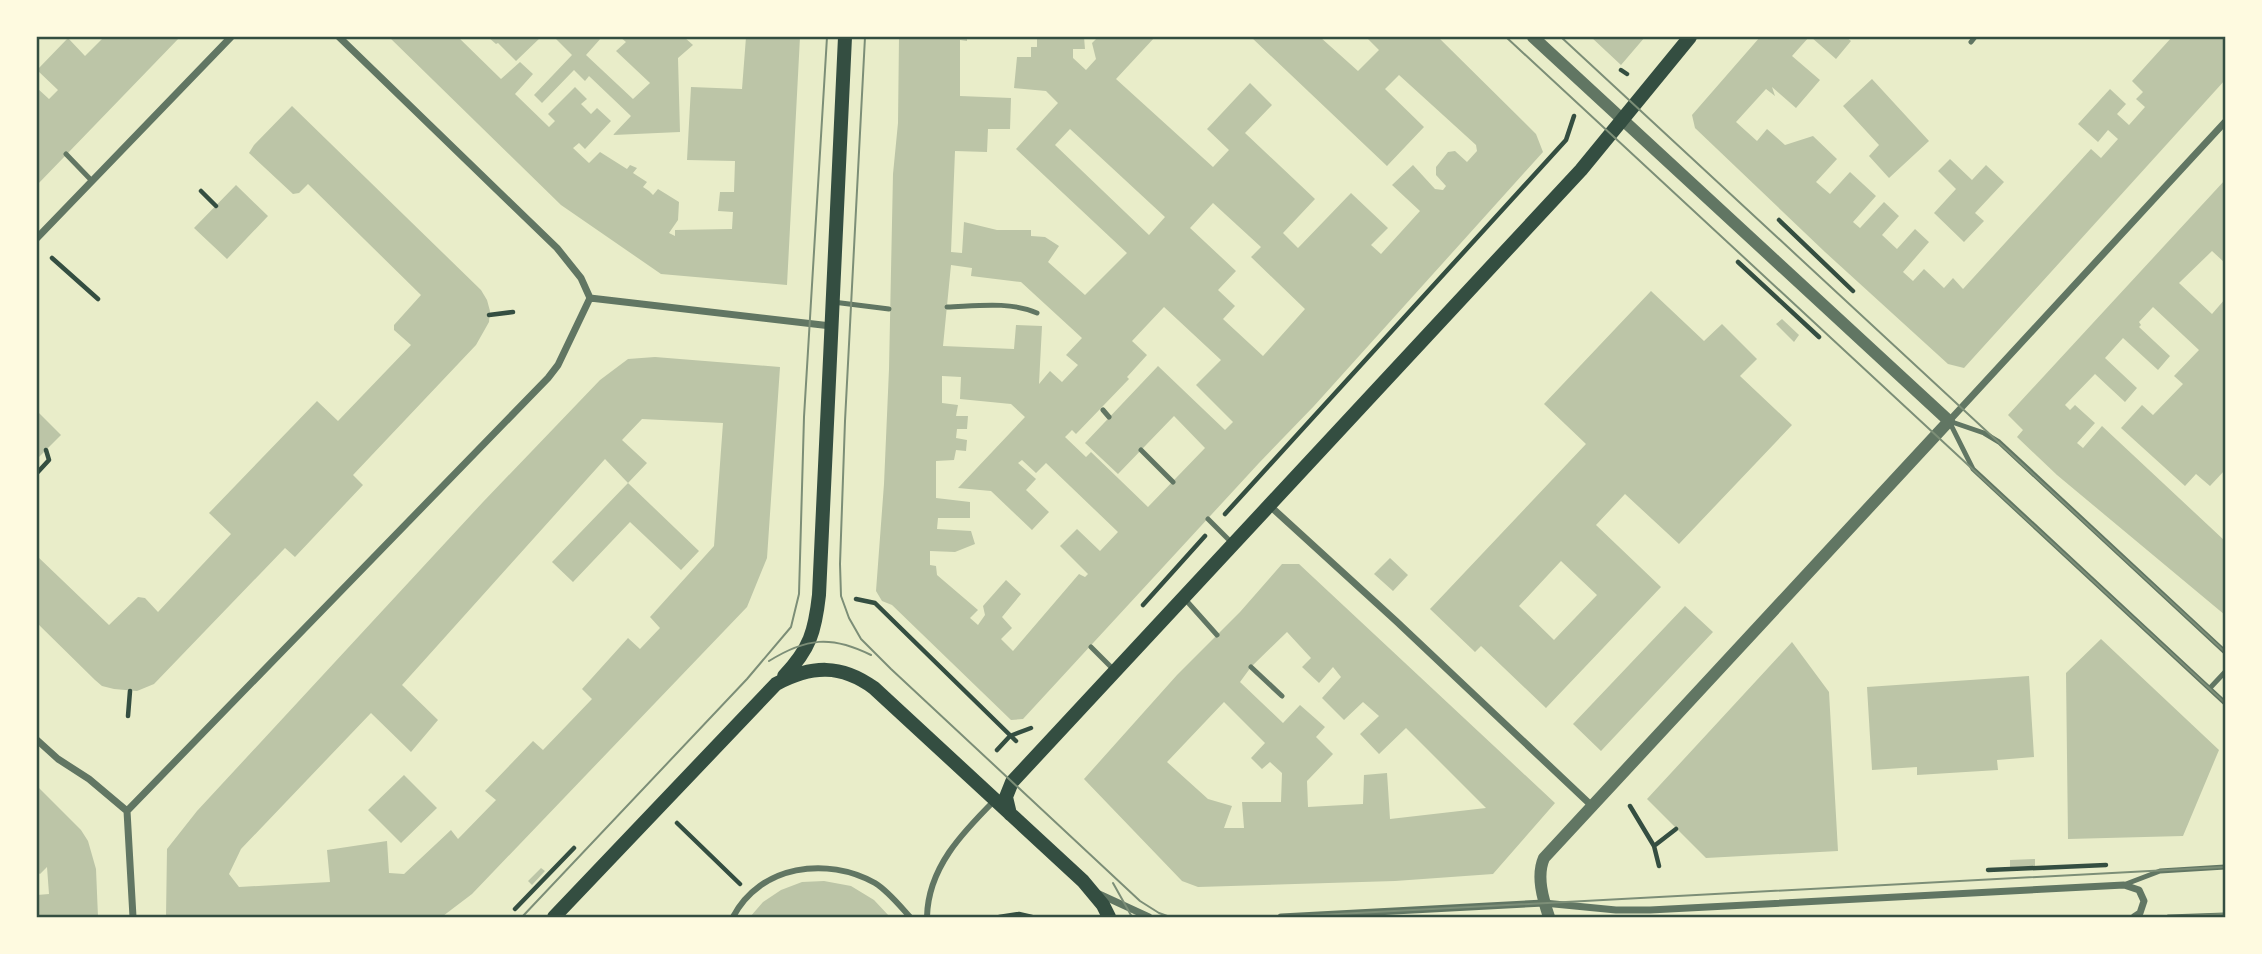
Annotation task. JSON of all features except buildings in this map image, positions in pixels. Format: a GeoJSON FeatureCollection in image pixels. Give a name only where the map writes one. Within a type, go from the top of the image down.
{"type":"FeatureCollection","features":[{"type":"Feature","properties":{"kind":"main road"},"geometry":{"type":"LineString","coordinates":[[554,917],[776,684],[805,652],[810,642],[817,614],[845,37]]}},
{"type":"Feature","properties":{"kind":"main road"},"geometry":{"type":"LineString","coordinates":[[1010,814],[1006,797],[1012,782],[1581,170],[1690,37]]}},
{"type":"Feature","properties":{"kind":"main road"},"geometry":{"type":"LineString","coordinates":[[776,684],[791,676],[817,670],[848,673],[862,679],[1092,891],[1109,917]]}},
{"type":"Feature","properties":{"kind":"street"},"geometry":{"type":"LineString","coordinates":[[37,238],[231,37]]}},
{"type":"Feature","properties":{"kind":"street"},"geometry":{"type":"LineString","coordinates":[[127,811],[548,378],[558,365],[590,298],[581,278],[557,248],[339,37]]}},
{"type":"Feature","properties":{"kind":"street"},"geometry":{"type":"LineString","coordinates":[[1533,37],[1949,421]]}},
{"type":"Feature","properties":{"kind":"street"},"geometry":{"type":"LineString","coordinates":[[1549,917],[1540,869],[1544,858],[2225,122]]}},
{"type":"Feature","properties":{"kind":"street"},"geometry":{"type":"LineString","coordinates":[[590,298],[831,326]]}},
{"type":"Feature","properties":{"kind":"street"},"geometry":{"type":"LineString","coordinates":[[1270,506],[1592,806]]}},
{"type":"Feature","properties":{"kind":"street"},"geometry":{"type":"LineString","coordinates":[[37,740],[58,760],[89,779],[127,811],[133,917]]}},
{"type":"Feature","properties":{"kind":"street"},"geometry":{"type":"LineString","coordinates":[[927,917],[927,902],[939,867],[965,830],[995,800]]}},
{"type":"Feature","properties":{"kind":"street"},"geometry":{"type":"LineString","coordinates":[[733,917],[737,908],[759,886],[786,872],[817,867],[849,871],[877,885],[911,917]]}},
{"type":"Feature","properties":{"kind":"street"},"geometry":{"type":"LineString","coordinates":[[1281,917],[1545,903],[1616,910],[1650,910],[2124,885],[2139,890],[2142,895],[2143,908],[2134,917]]}},
{"type":"Feature","properties":{"kind":"street"},"geometry":{"type":"LineString","coordinates":[[1092,891],[1149,917]]}},
{"type":"Feature","properties":{"kind":"lane"},"geometry":{"type":"LineString","coordinates":[[66,154],[92,181]]}},
{"type":"Feature","properties":{"kind":"lane"},"geometry":{"type":"LineString","coordinates":[[833,302],[889,309]]}},
{"type":"Feature","properties":{"kind":"lane"},"geometry":{"type":"LineString","coordinates":[[947,307],[1011,306],[1037,313]]}},
{"type":"Feature","properties":{"kind":"lane"},"geometry":{"type":"LineString","coordinates":[[1102,410],[1110,417]]}},
{"type":"Feature","properties":{"kind":"lane"},"geometry":{"type":"LineString","coordinates":[[1949,421],[1984,433],[1999,442],[2225,652]]}},
{"type":"Feature","properties":{"kind":"lane"},"geometry":{"type":"LineString","coordinates":[[1949,421],[1973,469],[2225,703]]}},
{"type":"Feature","properties":{"kind":"lane"},"geometry":{"type":"LineString","coordinates":[[1141,450],[1172,482]]}},
{"type":"Feature","properties":{"kind":"lane"},"geometry":{"type":"LineString","coordinates":[[1208,519],[1234,545]]}},
{"type":"Feature","properties":{"kind":"lane"},"geometry":{"type":"LineString","coordinates":[[1184,598],[1217,635]]}},
{"type":"Feature","properties":{"kind":"lane"},"geometry":{"type":"LineString","coordinates":[[1091,647],[1115,671]]}},
{"type":"Feature","properties":{"kind":"lane"},"geometry":{"type":"LineString","coordinates":[[1251,667],[1282,696]]}},
{"type":"Feature","properties":{"kind":"lane"},"geometry":{"type":"LineString","coordinates":[[2210,688],[2225,672]]}},
{"type":"Feature","properties":{"kind":"lane"},"geometry":{"type":"LineString","coordinates":[[2124,885],[2160,871],[2225,867]]}},
{"type":"Feature","properties":{"kind":"lane"},"geometry":{"type":"LineString","coordinates":[[2168,917],[2225,915]]}},
{"type":"Feature","properties":{"kind":"path"},"geometry":{"type":"LineString","coordinates":[[1621,71],[1627,74]]}},
{"type":"Feature","properties":{"kind":"path"},"geometry":{"type":"LineString","coordinates":[[1143,606],[1566,140],[1574,116]]}},
{"type":"Feature","properties":{"kind":"path"},"geometry":{"type":"LineString","coordinates":[[201,191],[216,206]]}},
{"type":"Feature","properties":{"kind":"path"},"geometry":{"type":"LineString","coordinates":[[1779,220],[1853,291]]}},
{"type":"Feature","properties":{"kind":"path"},"geometry":{"type":"LineString","coordinates":[[52,258],[97,299]]}},
{"type":"Feature","properties":{"kind":"path"},"geometry":{"type":"LineString","coordinates":[[1738,262],[1819,337]]}},
{"type":"Feature","properties":{"kind":"path"},"geometry":{"type":"LineString","coordinates":[[489,315],[513,312]]}},
{"type":"Feature","properties":{"kind":"path"},"geometry":{"type":"LineString","coordinates":[[37,472],[49,460],[46,450]]}},
{"type":"Feature","properties":{"kind":"path"},"geometry":{"type":"LineString","coordinates":[[856,599],[875,603],[1016,741]]}},
{"type":"Feature","properties":{"kind":"path"},"geometry":{"type":"LineString","coordinates":[[128,716],[130,691]]}},
{"type":"Feature","properties":{"kind":"path"},"geometry":{"type":"LineString","coordinates":[[997,750],[1010,736],[1031,728],[1039,719]]}},
{"type":"Feature","properties":{"kind":"path"},"geometry":{"type":"LineString","coordinates":[[1630,806],[1654,846],[1659,866]]}},
{"type":"Feature","properties":{"kind":"path"},"geometry":{"type":"LineString","coordinates":[[677,823],[736,881]]}},
{"type":"Feature","properties":{"kind":"path"},"geometry":{"type":"LineString","coordinates":[[1654,846],[1676,828]]}},
{"type":"Feature","properties":{"kind":"path"},"geometry":{"type":"LineString","coordinates":[[515,909],[573,848]]}},
{"type":"Feature","properties":{"kind":"path"},"geometry":{"type":"LineString","coordinates":[[1988,870],[2111,865]]}},
{"type":"Feature","properties":{"kind":"path"},"geometry":{"type":"LineString","coordinates":[[999,917],[1019,914],[1032,917]]}},
{"type":"Feature","properties":{"kind":"tram line"},"geometry":{"type":"LineString","coordinates":[[522,917],[747,679],[791,627],[799,594],[804,417],[827,37]]}},
{"type":"Feature","properties":{"kind":"tram line"},"geometry":{"type":"LineString","coordinates":[[865,37],[845,421],[841,596],[861,639],[891,669],[1140,901],[1170,917]]}},
{"type":"Feature","properties":{"kind":"tram line"},"geometry":{"type":"LineString","coordinates":[[1506,37],[2225,703]]}},
{"type":"Feature","properties":{"kind":"tram line"},"geometry":{"type":"LineString","coordinates":[[1561,37],[2225,652]]}},
{"type":"Feature","properties":{"kind":"tram line"},"geometry":{"type":"LineString","coordinates":[[769,661],[795,648],[819,642],[843,644],[871,655]]}},
{"type":"Feature","properties":{"kind":"tram line"},"geometry":{"type":"LineString","coordinates":[[1281,917],[2225,867]]}},
{"type":"Feature","properties":{"kind":"tram line"},"geometry":{"type":"LineString","coordinates":[[1113,883],[1132,917]]}},
{"type":"Feature","properties":{"kind":"tram line"},"geometry":{"type":"LineString","coordinates":[[2167,917],[2225,914]]}}]}
